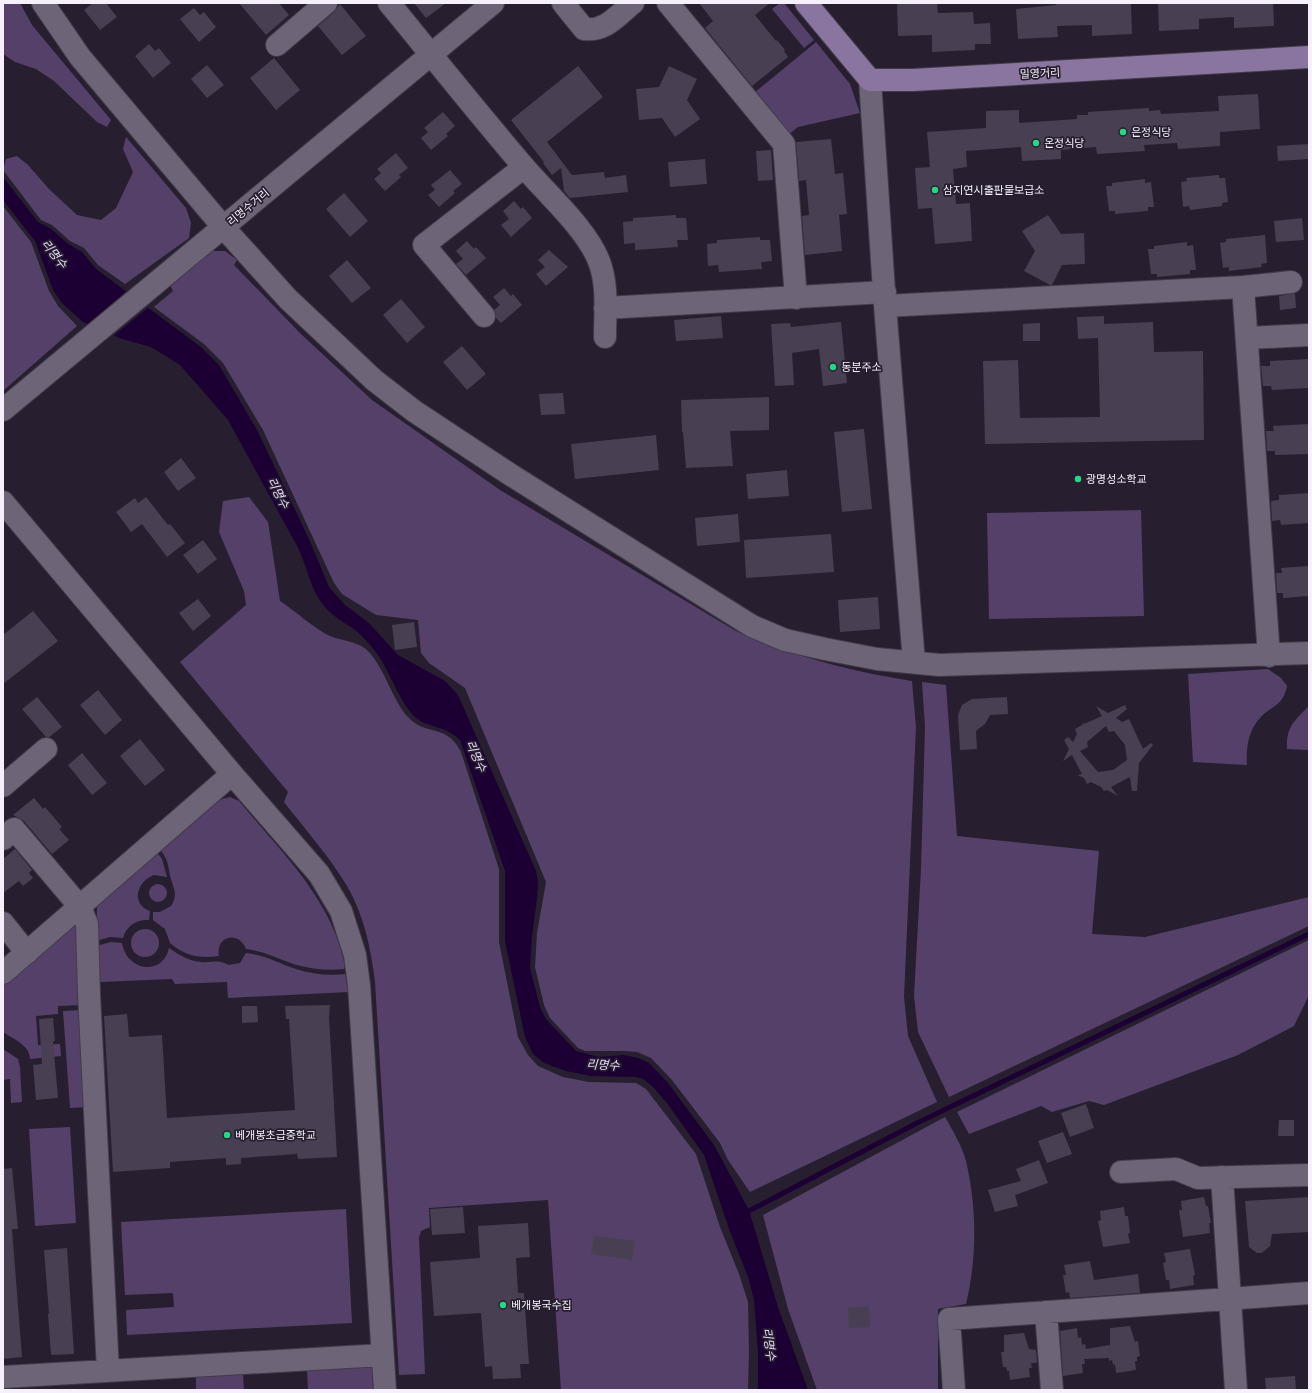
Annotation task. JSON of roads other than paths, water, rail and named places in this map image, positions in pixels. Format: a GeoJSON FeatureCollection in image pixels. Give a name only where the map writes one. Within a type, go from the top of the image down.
{"type":"FeatureCollection","features":[{"type":"Feature","properties":{"kind":"main road"},"geometry":{"type":"LineString","coordinates":[[806,3],[870,80]]}},
{"type":"Feature","properties":{"kind":"main road","name":"밀영거리"},"geometry":{"type":"LineString","coordinates":[[870,80],[921,80],[1309,57]]}},
{"type":"Feature","properties":{"kind":"street"},"geometry":{"type":"LineString","coordinates":[[43,3],[80,57],[224,228],[288,299],[374,380],[414,411],[512,476],[752,626],[785,640],[876,659],[939,665],[1270,656],[1309,653]]}},
{"type":"Feature","properties":{"kind":"street"},"geometry":{"type":"LineString","coordinates":[[277,44],[326,3]]}},
{"type":"Feature","properties":{"kind":"street"},"geometry":{"type":"LineString","coordinates":[[389,3],[524,167],[573,222],[594,250],[600,265],[604,284],[605,337]]}},
{"type":"Feature","properties":{"kind":"street","name":"리명수거리"},"geometry":{"type":"LineString","coordinates":[[3,410],[224,228],[493,3]]}},
{"type":"Feature","properties":{"kind":"street"},"geometry":{"type":"LineString","coordinates":[[563,3],[584,29],[594,30],[601,28],[633,3]]}},
{"type":"Feature","properties":{"kind":"street"},"geometry":{"type":"LineString","coordinates":[[668,3],[784,144],[796,298]]}},
{"type":"Feature","properties":{"kind":"street"},"geometry":{"type":"LineString","coordinates":[[870,80],[885,299],[914,662]]}},
{"type":"Feature","properties":{"kind":"street"},"geometry":{"type":"LineString","coordinates":[[484,316],[424,245],[524,167]]}},
{"type":"Feature","properties":{"kind":"street"},"geometry":{"type":"LineString","coordinates":[[605,308],[796,298],[885,299],[1243,287],[1291,282]]}},
{"type":"Feature","properties":{"kind":"street"},"geometry":{"type":"LineString","coordinates":[[1243,287],[1270,656]]}},
{"type":"Feature","properties":{"kind":"street"},"geometry":{"type":"LineString","coordinates":[[1247,338],[1309,335]]}},
{"type":"Feature","properties":{"kind":"street"},"geometry":{"type":"LineString","coordinates":[[3,502],[318,874],[341,910],[350,935],[359,985],[384,1390]]}},
{"type":"Feature","properties":{"kind":"street"},"geometry":{"type":"LineString","coordinates":[[3,786],[46,749]]}},
{"type":"Feature","properties":{"kind":"street"},"geometry":{"type":"LineString","coordinates":[[3,973],[232,774]]}},
{"type":"Feature","properties":{"kind":"street"},"geometry":{"type":"LineString","coordinates":[[3,839],[14,829],[80,907],[87,924],[89,994],[108,1371]]}},
{"type":"Feature","properties":{"kind":"street"},"geometry":{"type":"LineString","coordinates":[[3,923],[27,953]]}},
{"type":"Feature","properties":{"kind":"street"},"geometry":{"type":"LineString","coordinates":[[1121,1172],[1176,1169],[1198,1178],[1309,1175]]}},
{"type":"Feature","properties":{"kind":"street"},"geometry":{"type":"LineString","coordinates":[[1222,1177],[1236,1390]]}},
{"type":"Feature","properties":{"kind":"street"},"geometry":{"type":"LineString","coordinates":[[954,1390],[949,1319],[1309,1293]]}},
{"type":"Feature","properties":{"kind":"street"},"geometry":{"type":"LineString","coordinates":[[1046,1312],[1052,1390]]}},
{"type":"Feature","properties":{"kind":"street"},"geometry":{"type":"LineString","coordinates":[[3,1377],[382,1355]]}},
{"type":"Feature","properties":{"kind":"water","name":"리명수"},"geometry":{"type":"Polygon","coordinates":[[[3,177],[38,222],[50,228],[67,243],[82,252],[96,269],[201,347],[219,365],[257,430],[309,539],[329,587],[344,604],[370,624],[398,655],[445,681],[458,695],[536,871],[538,882],[537,899],[532,935],[530,968],[540,1007],[546,1019],[576,1051],[599,1057],[624,1055],[638,1058],[649,1063],[668,1083],[714,1145],[749,1210],[778,1307],[808,1390],[758,1390],[758,1353],[754,1300],[748,1277],[729,1229],[704,1155],[667,1103],[652,1086],[643,1079],[636,1077],[591,1076],[566,1071],[544,1063],[533,1054],[525,1037],[505,941],[505,871],[460,740],[454,735],[420,721],[415,717],[400,697],[378,655],[370,645],[355,630],[327,610],[324,606],[315,592],[297,546],[228,420],[180,365],[151,347],[122,339],[83,322],[62,303],[53,290],[35,241],[3,200],[3,177]]]}},
{"type":"Feature","properties":{"kind":"waterway"},"geometry":{"type":"LineString","coordinates":[[745,1213],[915,1124],[1309,934]]}},
{"type":"Feature","properties":{"kind":"place","name":"은정식당"},"geometry":{"type":"Point","coordinates":[1123,132]}},
{"type":"Feature","properties":{"kind":"place","name":"온정식당"},"geometry":{"type":"Point","coordinates":[1036,143]}},
{"type":"Feature","properties":{"kind":"place","name":"삼지연시출판물보급소"},"geometry":{"type":"Point","coordinates":[935,190]}},
{"type":"Feature","properties":{"kind":"place","name":"동분주소"},"geometry":{"type":"Point","coordinates":[833,367]}},
{"type":"Feature","properties":{"kind":"place","name":"광명성소학교"},"geometry":{"type":"Point","coordinates":[1078,479]}},
{"type":"Feature","properties":{"kind":"place","name":"베개봉초급중학교"},"geometry":{"type":"Point","coordinates":[227,1135]}},
{"type":"Feature","properties":{"kind":"place","name":"베개봉국수집"},"geometry":{"type":"Point","coordinates":[503,1305]}}]}
